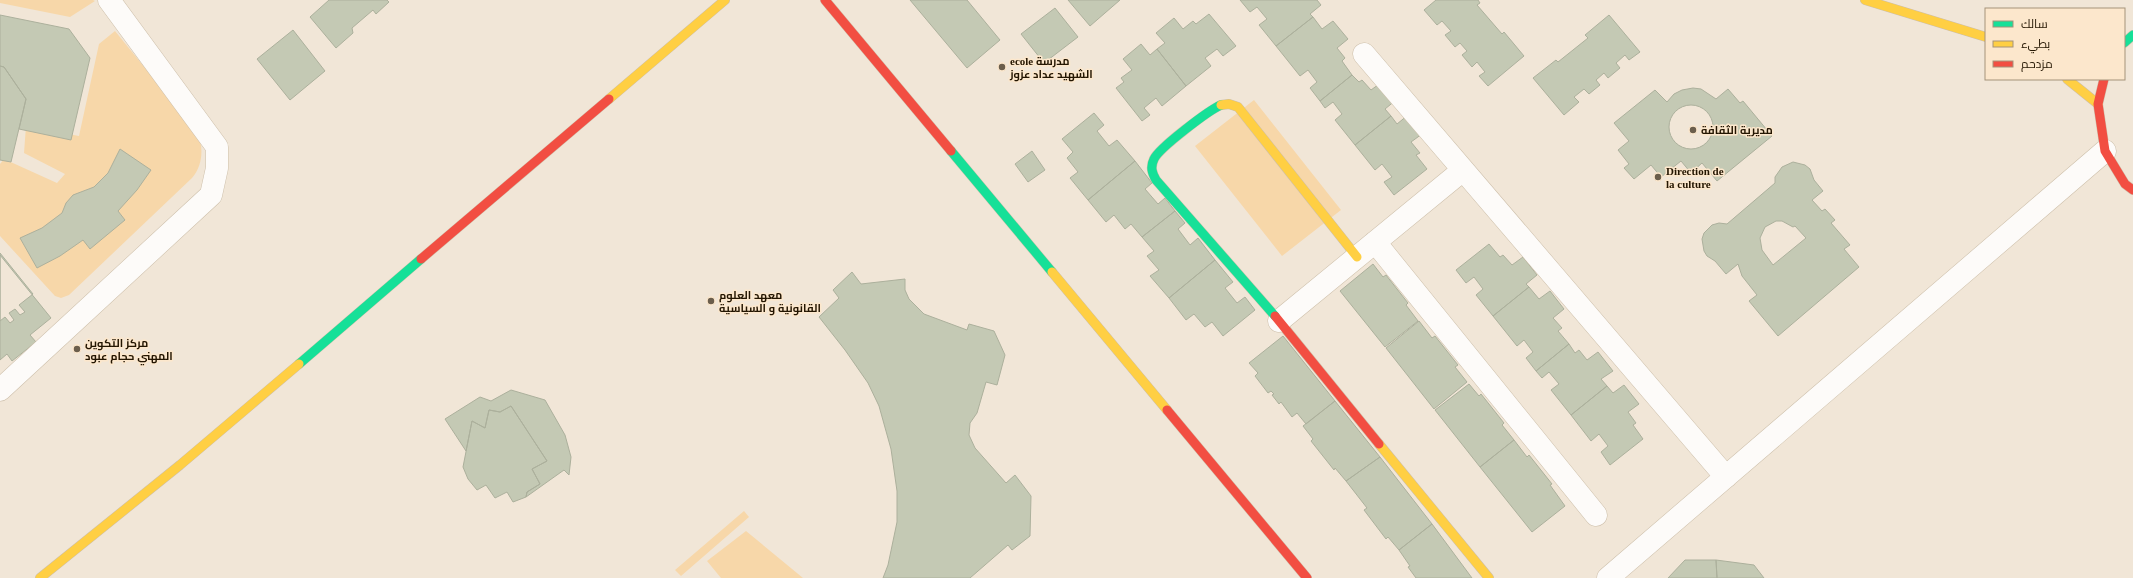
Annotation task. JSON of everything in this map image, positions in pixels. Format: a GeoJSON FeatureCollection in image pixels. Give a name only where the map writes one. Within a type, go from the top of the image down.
{"type":"FeatureCollection","features":[{"type":"Feature","properties":{"kind":"street"},"geometry":{"type":"LineString","coordinates":[[0,390],[211,195],[217,168],[217,147],[109,0]]}},
{"type":"Feature","properties":{"kind":"street"},"geometry":{"type":"LineString","coordinates":[[40,578],[186,460],[725,0]]}},
{"type":"Feature","properties":{"kind":"street"},"geometry":{"type":"LineString","coordinates":[[825,0],[1307,578]]}},
{"type":"Feature","properties":{"kind":"street"},"geometry":{"type":"LineString","coordinates":[[1865,0],[1985,37]]}},
{"type":"Feature","properties":{"kind":"street"},"geometry":{"type":"LineString","coordinates":[[2125,42],[2133,34]]}},
{"type":"Feature","properties":{"kind":"street"},"geometry":{"type":"LineString","coordinates":[[1364,54],[1726,477]]}},
{"type":"Feature","properties":{"kind":"street"},"geometry":{"type":"LineString","coordinates":[[2068,80],[2098,104]]}},
{"type":"Feature","properties":{"kind":"street"},"geometry":{"type":"LineString","coordinates":[[2104,80],[2098,104],[2105,151],[2125,184],[2133,190]]}},
{"type":"Feature","properties":{"kind":"street"},"geometry":{"type":"LineString","coordinates":[[1357,256],[1238,107],[1229,103],[1219,105],[1155,157],[1151,164],[1152,174],[1278,320],[1489,578]]}},
{"type":"Feature","properties":{"kind":"street"},"geometry":{"type":"LineString","coordinates":[[1608,578],[2105,151]]}},
{"type":"Feature","properties":{"kind":"street"},"geometry":{"type":"LineString","coordinates":[[1278,320],[1463,170]]}},
{"type":"Feature","properties":{"kind":"street"},"geometry":{"type":"LineString","coordinates":[[1375,242],[1596,515]]}},
{"type":"Feature","properties":{"kind":"shaded area"},"geometry":{"type":"Polygon","coordinates":[[[0,0],[95,1],[70,17],[0,3],[0,0]]]}},
{"type":"Feature","properties":{"kind":"shaded area"},"geometry":{"type":"Polygon","coordinates":[[[115,31],[197,132],[201,143],[200,162],[196,173],[192,178],[69,295],[61,298],[55,296],[0,236],[0,164],[4,159],[57,183],[65,174],[24,153],[26,126],[79,136],[99,44],[115,31]]]}},
{"type":"Feature","properties":{"kind":"shaded area"},"geometry":{"type":"Polygon","coordinates":[[[1254,100],[1341,210],[1282,256],[1195,146],[1254,100]]]}},
{"type":"Feature","properties":{"kind":"shaded area"},"geometry":{"type":"Polygon","coordinates":[[[744,511],[749,517],[681,576],[675,570],[744,511]]]}},
{"type":"Feature","properties":{"kind":"shaded area"},"geometry":{"type":"Polygon","coordinates":[[[746,531],[803,578],[721,578],[707,561],[746,531]]]}},
{"type":"Feature","properties":{"kind":"building"},"geometry":{"type":"Polygon","coordinates":[[[329,0],[387,0],[389,2],[376,14],[373,10],[352,28],[353,33],[336,48],[310,17],[329,0]]]}},
{"type":"Feature","properties":{"kind":"building"},"geometry":{"type":"Polygon","coordinates":[[[910,0],[967,0],[1000,40],[967,68],[910,0]]]}},
{"type":"Feature","properties":{"kind":"building"},"geometry":{"type":"Polygon","coordinates":[[[1068,0],[1120,0],[1090,26],[1068,0]]]}},
{"type":"Feature","properties":{"kind":"building"},"geometry":{"type":"Polygon","coordinates":[[[1240,0],[1317,0],[1321,5],[1310,14],[1313,17],[1276,46],[1259,25],[1267,19],[1257,7],[1250,12],[1240,0]]]}},
{"type":"Feature","properties":{"kind":"building"},"geometry":{"type":"Polygon","coordinates":[[[1436,0],[1478,0],[1480,3],[1477,5],[1502,34],[1504,32],[1524,56],[1488,86],[1479,76],[1485,72],[1477,62],[1472,67],[1462,55],[1467,51],[1460,43],[1455,47],[1445,35],[1451,31],[1442,21],[1437,25],[1424,10],[1436,0]]]}},
{"type":"Feature","properties":{"kind":"building"},"geometry":{"type":"Polygon","coordinates":[[[1055,8],[1078,37],[1044,63],[1021,34],[1055,8]]]}},
{"type":"Feature","properties":{"kind":"building"},"geometry":{"type":"Polygon","coordinates":[[[1209,14],[1236,46],[1223,56],[1217,49],[1205,58],[1211,66],[1186,86],[1157,49],[1165,43],[1156,33],[1174,18],[1183,29],[1193,21],[1196,24],[1209,14]]]}},
{"type":"Feature","properties":{"kind":"building"},"geometry":{"type":"Polygon","coordinates":[[[0,15],[69,29],[90,58],[71,140],[19,129],[26,99],[4,67],[0,66],[0,15]]]}},
{"type":"Feature","properties":{"kind":"building"},"geometry":{"type":"Polygon","coordinates":[[[1609,15],[1640,52],[1629,60],[1625,55],[1616,63],[1620,68],[1608,78],[1604,73],[1596,80],[1600,85],[1589,94],[1584,89],[1574,97],[1579,102],[1564,115],[1533,78],[1556,60],[1558,62],[1588,38],[1585,35],[1609,15]]]}},
{"type":"Feature","properties":{"kind":"building"},"geometry":{"type":"Polygon","coordinates":[[[1313,17],[1322,29],[1333,21],[1348,39],[1337,48],[1345,58],[1342,61],[1352,75],[1320,101],[1310,88],[1317,82],[1308,70],[1300,76],[1276,46],[1313,17]]]}},
{"type":"Feature","properties":{"kind":"building"},"geometry":{"type":"Polygon","coordinates":[[[293,30],[325,71],[290,100],[257,59],[293,30]]]}},
{"type":"Feature","properties":{"kind":"building"},"geometry":{"type":"Polygon","coordinates":[[[1141,44],[1150,55],[1157,49],[1186,86],[1162,106],[1156,98],[1144,108],[1150,115],[1142,121],[1116,88],[1124,82],[1121,78],[1132,70],[1123,59],[1141,44]]]}},
{"type":"Feature","properties":{"kind":"building"},"geometry":{"type":"Polygon","coordinates":[[[0,66],[4,67],[26,99],[11,162],[0,160],[0,66]]]}},
{"type":"Feature","properties":{"kind":"building"},"geometry":{"type":"Polygon","coordinates":[[[1352,75],[1359,82],[1362,80],[1371,90],[1382,82],[1396,100],[1385,109],[1391,116],[1355,145],[1335,120],[1342,114],[1333,102],[1325,108],[1320,101],[1352,75]]]}},
{"type":"Feature","properties":{"kind":"building","name":"مديرية الثقافة"},"geometry":{"type":"Polygon","coordinates":[[[1693,88],[1701,89],[1716,99],[1728,89],[1740,103],[1743,101],[1772,136],[1717,181],[1702,163],[1691,173],[1681,161],[1661,177],[1651,165],[1634,179],[1624,168],[1629,164],[1618,150],[1629,141],[1614,123],[1655,90],[1667,102],[1674,94],[1682,90],[1693,88]]]}},
{"type":"Feature","properties":{"kind":"building","name":"مديرية الثقافة"},"geometry":{"type":"Polygon","coordinates":[[[1687,105],[1695,105],[1700,106],[1707,111],[1712,118],[1712,136],[1707,143],[1700,148],[1687,149],[1679,146],[1672,139],[1669,131],[1669,123],[1672,115],[1679,108],[1687,105]]]}},
{"type":"Feature","properties":{"kind":"building"},"geometry":{"type":"Polygon","coordinates":[[[1094,113],[1104,125],[1097,131],[1109,146],[1117,140],[1135,161],[1088,200],[1070,178],[1078,172],[1067,158],[1073,152],[1062,139],[1094,113]]]}},
{"type":"Feature","properties":{"kind":"building"},"geometry":{"type":"Polygon","coordinates":[[[1408,115],[1422,134],[1411,142],[1420,153],[1416,155],[1427,169],[1394,195],[1384,182],[1392,177],[1382,164],[1375,170],[1355,145],[1391,116],[1397,124],[1408,115]]]}},
{"type":"Feature","properties":{"kind":"building"},"geometry":{"type":"Polygon","coordinates":[[[120,149],[151,170],[137,190],[118,211],[125,220],[90,249],[83,240],[60,256],[37,268],[20,238],[42,228],[62,213],[66,203],[73,195],[94,187],[108,173],[120,149]]]}},
{"type":"Feature","properties":{"kind":"building"},"geometry":{"type":"Polygon","coordinates":[[[1032,151],[1045,170],[1028,182],[1015,164],[1032,151]]]}},
{"type":"Feature","properties":{"kind":"building"},"geometry":{"type":"Polygon","coordinates":[[[1135,161],[1152,183],[1145,189],[1158,204],[1165,198],[1175,211],[1142,237],[1131,224],[1125,229],[1114,215],[1106,222],[1088,200],[1135,161]]]}},
{"type":"Feature","properties":{"kind":"building"},"geometry":{"type":"Polygon","coordinates":[[[1793,162],[1805,165],[1810,169],[1814,180],[1823,191],[1812,200],[1822,211],[1825,209],[1835,220],[1831,223],[1850,245],[1844,249],[1859,267],[1778,336],[1749,301],[1757,295],[1742,276],[1738,264],[1726,274],[1715,261],[1707,256],[1704,251],[1702,239],[1704,233],[1712,225],[1719,223],[1727,224],[1775,183],[1775,177],[1782,167],[1793,162]],[[1776,221],[1765,227],[1760,238],[1762,250],[1773,265],[1806,238],[1795,226],[1793,227],[1782,221],[1776,221]]]}},
{"type":"Feature","properties":{"kind":"building"},"geometry":{"type":"Polygon","coordinates":[[[1175,211],[1185,223],[1178,229],[1190,245],[1198,238],[1215,260],[1169,298],[1150,276],[1159,270],[1147,256],[1154,251],[1142,237],[1175,211]]]}},
{"type":"Feature","properties":{"kind":"building"},"geometry":{"type":"Polygon","coordinates":[[[1489,244],[1500,257],[1503,255],[1512,265],[1523,257],[1537,275],[1526,284],[1529,287],[1493,316],[1476,295],[1483,289],[1474,277],[1466,283],[1456,270],[1489,244]]]}},
{"type":"Feature","properties":{"kind":"building"},"geometry":{"type":"Polygon","coordinates":[[[0,253],[33,294],[19,305],[25,312],[20,315],[15,309],[9,313],[14,320],[10,323],[5,317],[0,321],[0,253]]]}},
{"type":"Feature","properties":{"kind":"building"},"geometry":{"type":"Polygon","coordinates":[[[0,255],[51,318],[30,335],[36,342],[12,361],[7,354],[0,360],[0,255]]]}},
{"type":"Feature","properties":{"kind":"building"},"geometry":{"type":"Polygon","coordinates":[[[1215,260],[1233,282],[1225,288],[1237,303],[1245,297],[1255,310],[1223,336],[1212,322],[1205,327],[1194,314],[1186,320],[1169,298],[1215,260]]]}},
{"type":"Feature","properties":{"kind":"building"},"geometry":{"type":"Polygon","coordinates":[[[1373,264],[1383,277],[1386,275],[1408,303],[1406,305],[1418,321],[1385,347],[1340,291],[1373,264]]]}},
{"type":"Feature","properties":{"kind":"building"},"geometry":{"type":"Polygon","coordinates":[[[852,272],[861,284],[905,279],[905,290],[909,299],[924,314],[967,330],[969,324],[994,331],[1005,355],[997,385],[986,382],[977,413],[970,423],[969,435],[975,448],[1006,483],[1015,475],[1031,496],[1030,536],[1012,550],[1008,545],[970,578],[883,578],[888,565],[897,522],[897,491],[891,449],[879,406],[868,383],[845,350],[819,317],[839,298],[833,290],[852,272]]]}},
{"type":"Feature","properties":{"kind":"building"},"geometry":{"type":"Polygon","coordinates":[[[1529,287],[1539,299],[1550,291],[1564,309],[1553,318],[1562,328],[1558,331],[1569,344],[1536,371],[1526,358],[1533,352],[1524,340],[1517,346],[1493,316],[1529,287]]]}},
{"type":"Feature","properties":{"kind":"building"},"geometry":{"type":"Polygon","coordinates":[[[1419,321],[1432,338],[1435,336],[1458,365],[1455,367],[1467,382],[1434,409],[1386,348],[1419,321]]]}},
{"type":"Feature","properties":{"kind":"building"},"geometry":{"type":"Polygon","coordinates":[[[1283,336],[1335,401],[1306,424],[1297,413],[1292,417],[1281,402],[1279,404],[1272,395],[1274,394],[1271,391],[1268,393],[1255,376],[1258,373],[1249,363],[1283,336]]]}},
{"type":"Feature","properties":{"kind":"building"},"geometry":{"type":"Polygon","coordinates":[[[1569,344],[1575,353],[1579,350],[1587,360],[1598,352],[1613,371],[1601,379],[1607,386],[1571,415],[1551,390],[1559,384],[1549,372],[1542,378],[1536,371],[1569,344]]]}},
{"type":"Feature","properties":{"kind":"building"},"geometry":{"type":"Polygon","coordinates":[[[1469,384],[1479,396],[1481,394],[1504,423],[1502,425],[1514,440],[1480,467],[1435,410],[1469,384]]]}},
{"type":"Feature","properties":{"kind":"building"},"geometry":{"type":"Polygon","coordinates":[[[1624,385],[1639,404],[1628,412],[1636,423],[1633,425],[1643,439],[1610,465],[1601,452],[1608,446],[1599,434],[1591,441],[1571,415],[1607,386],[1613,393],[1624,385]]]}},
{"type":"Feature","properties":{"kind":"building"},"geometry":{"type":"Polygon","coordinates":[[[511,390],[545,400],[565,435],[571,457],[569,475],[564,470],[526,497],[527,492],[540,484],[532,469],[547,461],[511,406],[500,412],[489,410],[485,428],[472,421],[466,451],[445,419],[480,397],[491,401],[511,390]]]}},
{"type":"Feature","properties":{"kind":"building"},"geometry":{"type":"Polygon","coordinates":[[[1335,401],[1380,457],[1346,481],[1335,468],[1334,470],[1311,441],[1313,439],[1303,426],[1335,401]]]}},
{"type":"Feature","properties":{"kind":"building"},"geometry":{"type":"Polygon","coordinates":[[[511,406],[547,461],[532,469],[540,484],[527,492],[526,497],[513,502],[507,492],[495,498],[486,485],[477,490],[468,479],[463,467],[472,421],[485,428],[489,410],[500,412],[511,406]]]}},
{"type":"Feature","properties":{"kind":"building"},"geometry":{"type":"Polygon","coordinates":[[[1514,440],[1527,457],[1529,455],[1552,484],[1550,485],[1565,506],[1532,532],[1480,467],[1514,440]]]}},
{"type":"Feature","properties":{"kind":"building"},"geometry":{"type":"Polygon","coordinates":[[[1380,457],[1432,524],[1399,550],[1388,537],[1386,539],[1364,510],[1367,508],[1346,481],[1380,457]]]}},
{"type":"Feature","properties":{"kind":"building"},"geometry":{"type":"Polygon","coordinates":[[[1432,524],[1472,578],[1416,578],[1399,550],[1432,524]]]}},
{"type":"Feature","properties":{"kind":"building"},"geometry":{"type":"Polygon","coordinates":[[[1685,560],[1716,560],[1717,578],[1668,578],[1685,560]]]}},
{"type":"Feature","properties":{"kind":"building"},"geometry":{"type":"Polygon","coordinates":[[[1716,560],[1754,565],[1764,578],[1717,578],[1716,560]]]}},
{"type":"Feature","properties":{"kind":"traffic: fast"},"geometry":{"type":"LineString","coordinates":[[2125,42],[2133,35]]}},
{"type":"Feature","properties":{"kind":"traffic: fast"},"geometry":{"type":"LineString","coordinates":[[1221,105],[1196,121],[1174,138],[1154,159],[1152,165],[1153,172],[1156,180],[1275,316]]}},
{"type":"Feature","properties":{"kind":"traffic: fast"},"geometry":{"type":"LineString","coordinates":[[951,151],[1052,272]]}},
{"type":"Feature","properties":{"kind":"traffic: fast"},"geometry":{"type":"LineString","coordinates":[[299,364],[421,259]]}},
{"type":"Feature","properties":{"kind":"traffic: slow"},"geometry":{"type":"LineString","coordinates":[[609,99],[725,0]]}},
{"type":"Feature","properties":{"kind":"traffic: slow"},"geometry":{"type":"LineString","coordinates":[[1865,0],[1985,37]]}},
{"type":"Feature","properties":{"kind":"traffic: slow"},"geometry":{"type":"LineString","coordinates":[[2068,80],[2098,104]]}},
{"type":"Feature","properties":{"kind":"traffic: slow"},"geometry":{"type":"LineString","coordinates":[[1221,105],[1229,104],[1238,107],[1357,257]]}},
{"type":"Feature","properties":{"kind":"traffic: slow"},"geometry":{"type":"LineString","coordinates":[[1052,272],[1167,410]]}},
{"type":"Feature","properties":{"kind":"traffic: slow"},"geometry":{"type":"LineString","coordinates":[[40,578],[180,465],[299,364]]}},
{"type":"Feature","properties":{"kind":"traffic: slow"},"geometry":{"type":"LineString","coordinates":[[1379,444],[1489,578]]}},
{"type":"Feature","properties":{"kind":"traffic: jam"},"geometry":{"type":"LineString","coordinates":[[825,0],[951,151]]}},
{"type":"Feature","properties":{"kind":"traffic: jam"},"geometry":{"type":"LineString","coordinates":[[2104,80],[2098,104],[2105,151],[2125,184],[2133,190]]}},
{"type":"Feature","properties":{"kind":"traffic: jam"},"geometry":{"type":"LineString","coordinates":[[421,259],[609,99]]}},
{"type":"Feature","properties":{"kind":"traffic: jam"},"geometry":{"type":"LineString","coordinates":[[1275,316],[1379,444]]}},
{"type":"Feature","properties":{"kind":"traffic: jam"},"geometry":{"type":"LineString","coordinates":[[1167,410],[1307,578]]}},
{"type":"Feature","properties":{"kind":"place","name":"ecole مدرسة الشهيد عداد عزوز"},"geometry":{"type":"Point","coordinates":[1002,67]}},
{"type":"Feature","properties":{"kind":"place","name":"مديرية الثقافة"},"geometry":{"type":"Point","coordinates":[1693,130]}},
{"type":"Feature","properties":{"kind":"place","name":"Direction de la culture"},"geometry":{"type":"Point","coordinates":[1658,177]}},
{"type":"Feature","properties":{"kind":"place","name":"معهد العلوم القانونية و السياسية"},"geometry":{"type":"Point","coordinates":[711,301]}},
{"type":"Feature","properties":{"kind":"place","name":"مركز التكوين المهني حجام عبود"},"geometry":{"type":"Point","coordinates":[77,349]}}]}
